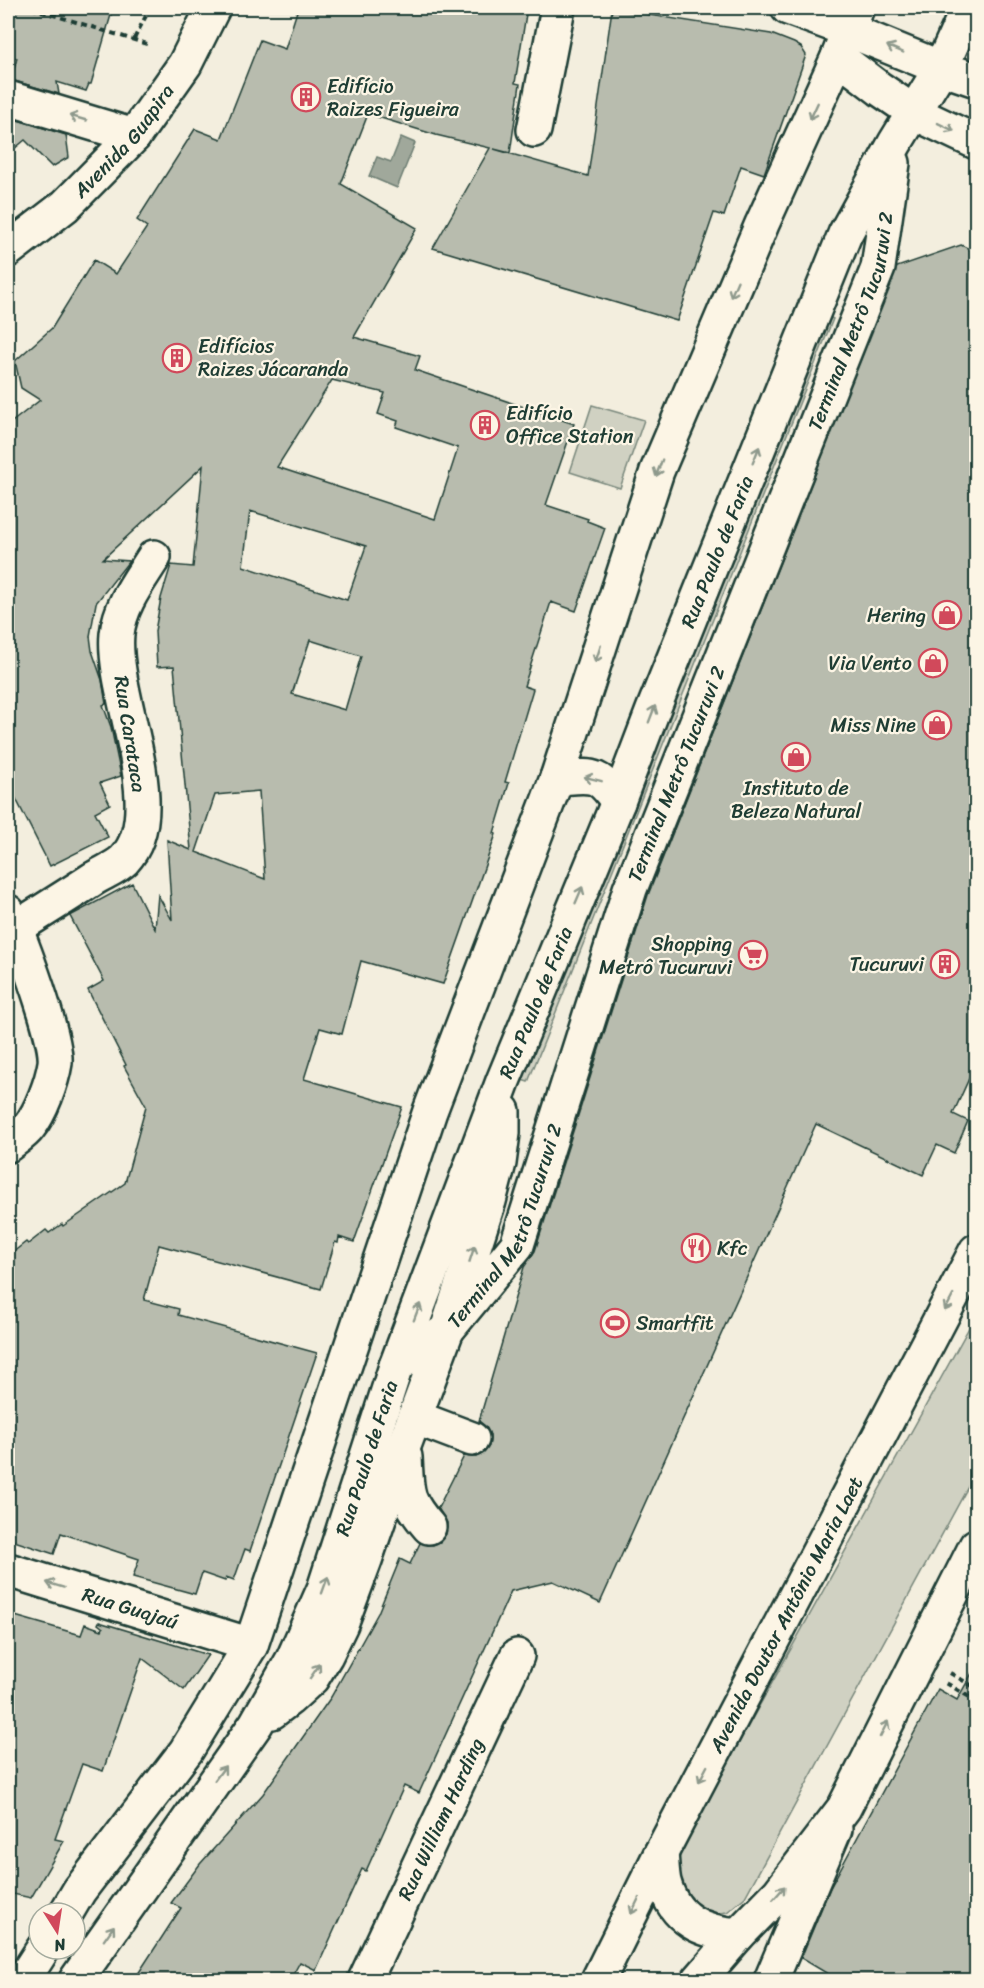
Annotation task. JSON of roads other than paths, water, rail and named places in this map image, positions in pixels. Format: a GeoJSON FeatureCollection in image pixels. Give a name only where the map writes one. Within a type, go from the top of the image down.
{"type":"FeatureCollection","features":[{"type":"Feature","properties":{"kind":"street","name":"Avenida Guapira"},"geometry":{"type":"LineString","coordinates":[[8,250],[64,206],[134,136],[185,64],[213,8]]}},
{"type":"Feature","properties":{"kind":"street"},"geometry":{"type":"LineString","coordinates":[[534,130],[558,8]]}},
{"type":"Feature","properties":{"kind":"street"},"geometry":{"type":"LineString","coordinates":[[788,8],[976,80]]}},
{"type":"Feature","properties":{"kind":"street","name":"Rua Paulo de Faria"},"geometry":{"type":"LineString","coordinates":[[75,1980],[256,1724],[293,1659],[324,1589],[396,1366],[503,1081],[618,802],[845,234],[895,143],[941,68],[968,8]]}},
{"type":"Feature","properties":{"kind":"street"},"geometry":{"type":"LineString","coordinates":[[848,32],[880,89],[915,113],[976,142]]}},
{"type":"Feature","properties":{"kind":"street"},"geometry":{"type":"LineString","coordinates":[[73,1901],[186,1751],[251,1646],[430,1111],[557,778],[657,471],[762,224],[848,32]]}},
{"type":"Feature","properties":{"kind":"street"},"geometry":{"type":"LineString","coordinates":[[8,98],[134,136]]}},
{"type":"Feature","properties":{"kind":"street","name":"Terminal Metrô Tucuruvi 2"},"geometry":{"type":"LineString","coordinates":[[396,1366],[447,1330],[517,1245],[630,888],[878,268],[895,143]]}},
{"type":"Feature","properties":{"kind":"street","name":"Rua Carataca"},"geometry":{"type":"LineString","coordinates":[[12,920],[123,860],[138,837],[142,811],[137,761],[119,671],[117,634],[126,601],[154,557]]}},
{"type":"Feature","properties":{"kind":"street"},"geometry":{"type":"LineString","coordinates":[[557,778],[587,777],[600,780],[607,785],[618,802]]}},
{"type":"Feature","properties":{"kind":"street"},"geometry":{"type":"LineString","coordinates":[[8,1145],[29,1128],[45,1096],[55,1060],[47,1022],[12,920]]}},
{"type":"Feature","properties":{"kind":"street"},"geometry":{"type":"LineString","coordinates":[[256,1724],[290,1700],[312,1678],[341,1624],[447,1330],[489,1201],[499,1163],[503,1133],[503,1081]]}},
{"type":"Feature","properties":{"kind":"street","name":"Avenida Doutor Antônio Maria Laet"},"geometry":{"type":"LineString","coordinates":[[598,1980],[976,1251]]}},
{"type":"Feature","properties":{"kind":"street"},"geometry":{"type":"LineString","coordinates":[[410,1430],[472,1439]]}},
{"type":"Feature","properties":{"kind":"street"},"geometry":{"type":"LineString","coordinates":[[365,1560],[385,1539],[403,1527],[429,1527],[410,1502],[407,1493],[410,1430]]}},
{"type":"Feature","properties":{"kind":"street"},"geometry":{"type":"LineString","coordinates":[[773,1980],[844,1808],[976,1546]]}},
{"type":"Feature","properties":{"kind":"street","name":"Rua Guajaú"},"geometry":{"type":"LineString","coordinates":[[8,1570],[251,1646]]}},
{"type":"Feature","properties":{"kind":"street","name":"Rua William Harding"},"geometry":{"type":"LineString","coordinates":[[365,1980],[517,1656]]}},
{"type":"Feature","properties":{"kind":"street"},"geometry":{"type":"LineString","coordinates":[[699,1980],[779,1893],[844,1808]]}},
{"type":"Feature","properties":{"kind":"street"},"geometry":{"type":"LineString","coordinates":[[662,1853],[664,1881],[673,1904],[691,1923],[715,1933],[738,1935]]}},
{"type":"Feature","properties":{"kind":"street"},"geometry":{"type":"LineString","coordinates":[[23,1980],[35,1961]]}},
{"type":"Feature","properties":{"kind":"place","name":"Edifício Raizes Figueira"},"geometry":{"type":"Point","coordinates":[306,97]}},
{"type":"Feature","properties":{"kind":"place","name":"Edifícios Raizes Jácaranda"},"geometry":{"type":"Point","coordinates":[177,358]}},
{"type":"Feature","properties":{"kind":"place","name":"Edifício Office Station"},"geometry":{"type":"Point","coordinates":[485,425]}},
{"type":"Feature","properties":{"kind":"place","name":"Hering"},"geometry":{"type":"Point","coordinates":[947,615]}},
{"type":"Feature","properties":{"kind":"place","name":"Via Vento"},"geometry":{"type":"Point","coordinates":[933,663]}},
{"type":"Feature","properties":{"kind":"place","name":"Miss Nine"},"geometry":{"type":"Point","coordinates":[937,725]}},
{"type":"Feature","properties":{"kind":"place","name":"Instituto de Beleza Natural"},"geometry":{"type":"Point","coordinates":[796,757]}},
{"type":"Feature","properties":{"kind":"place","name":"Shopping Metrô Tucuruvi"},"geometry":{"type":"Point","coordinates":[753,955]}},
{"type":"Feature","properties":{"kind":"place","name":"Tucuruvi"},"geometry":{"type":"Point","coordinates":[945,964]}},
{"type":"Feature","properties":{"kind":"place","name":"Kfc"},"geometry":{"type":"Point","coordinates":[696,1248]}},
{"type":"Feature","properties":{"kind":"place","name":"Smartfit"},"geometry":{"type":"Point","coordinates":[615,1323]}}]}
